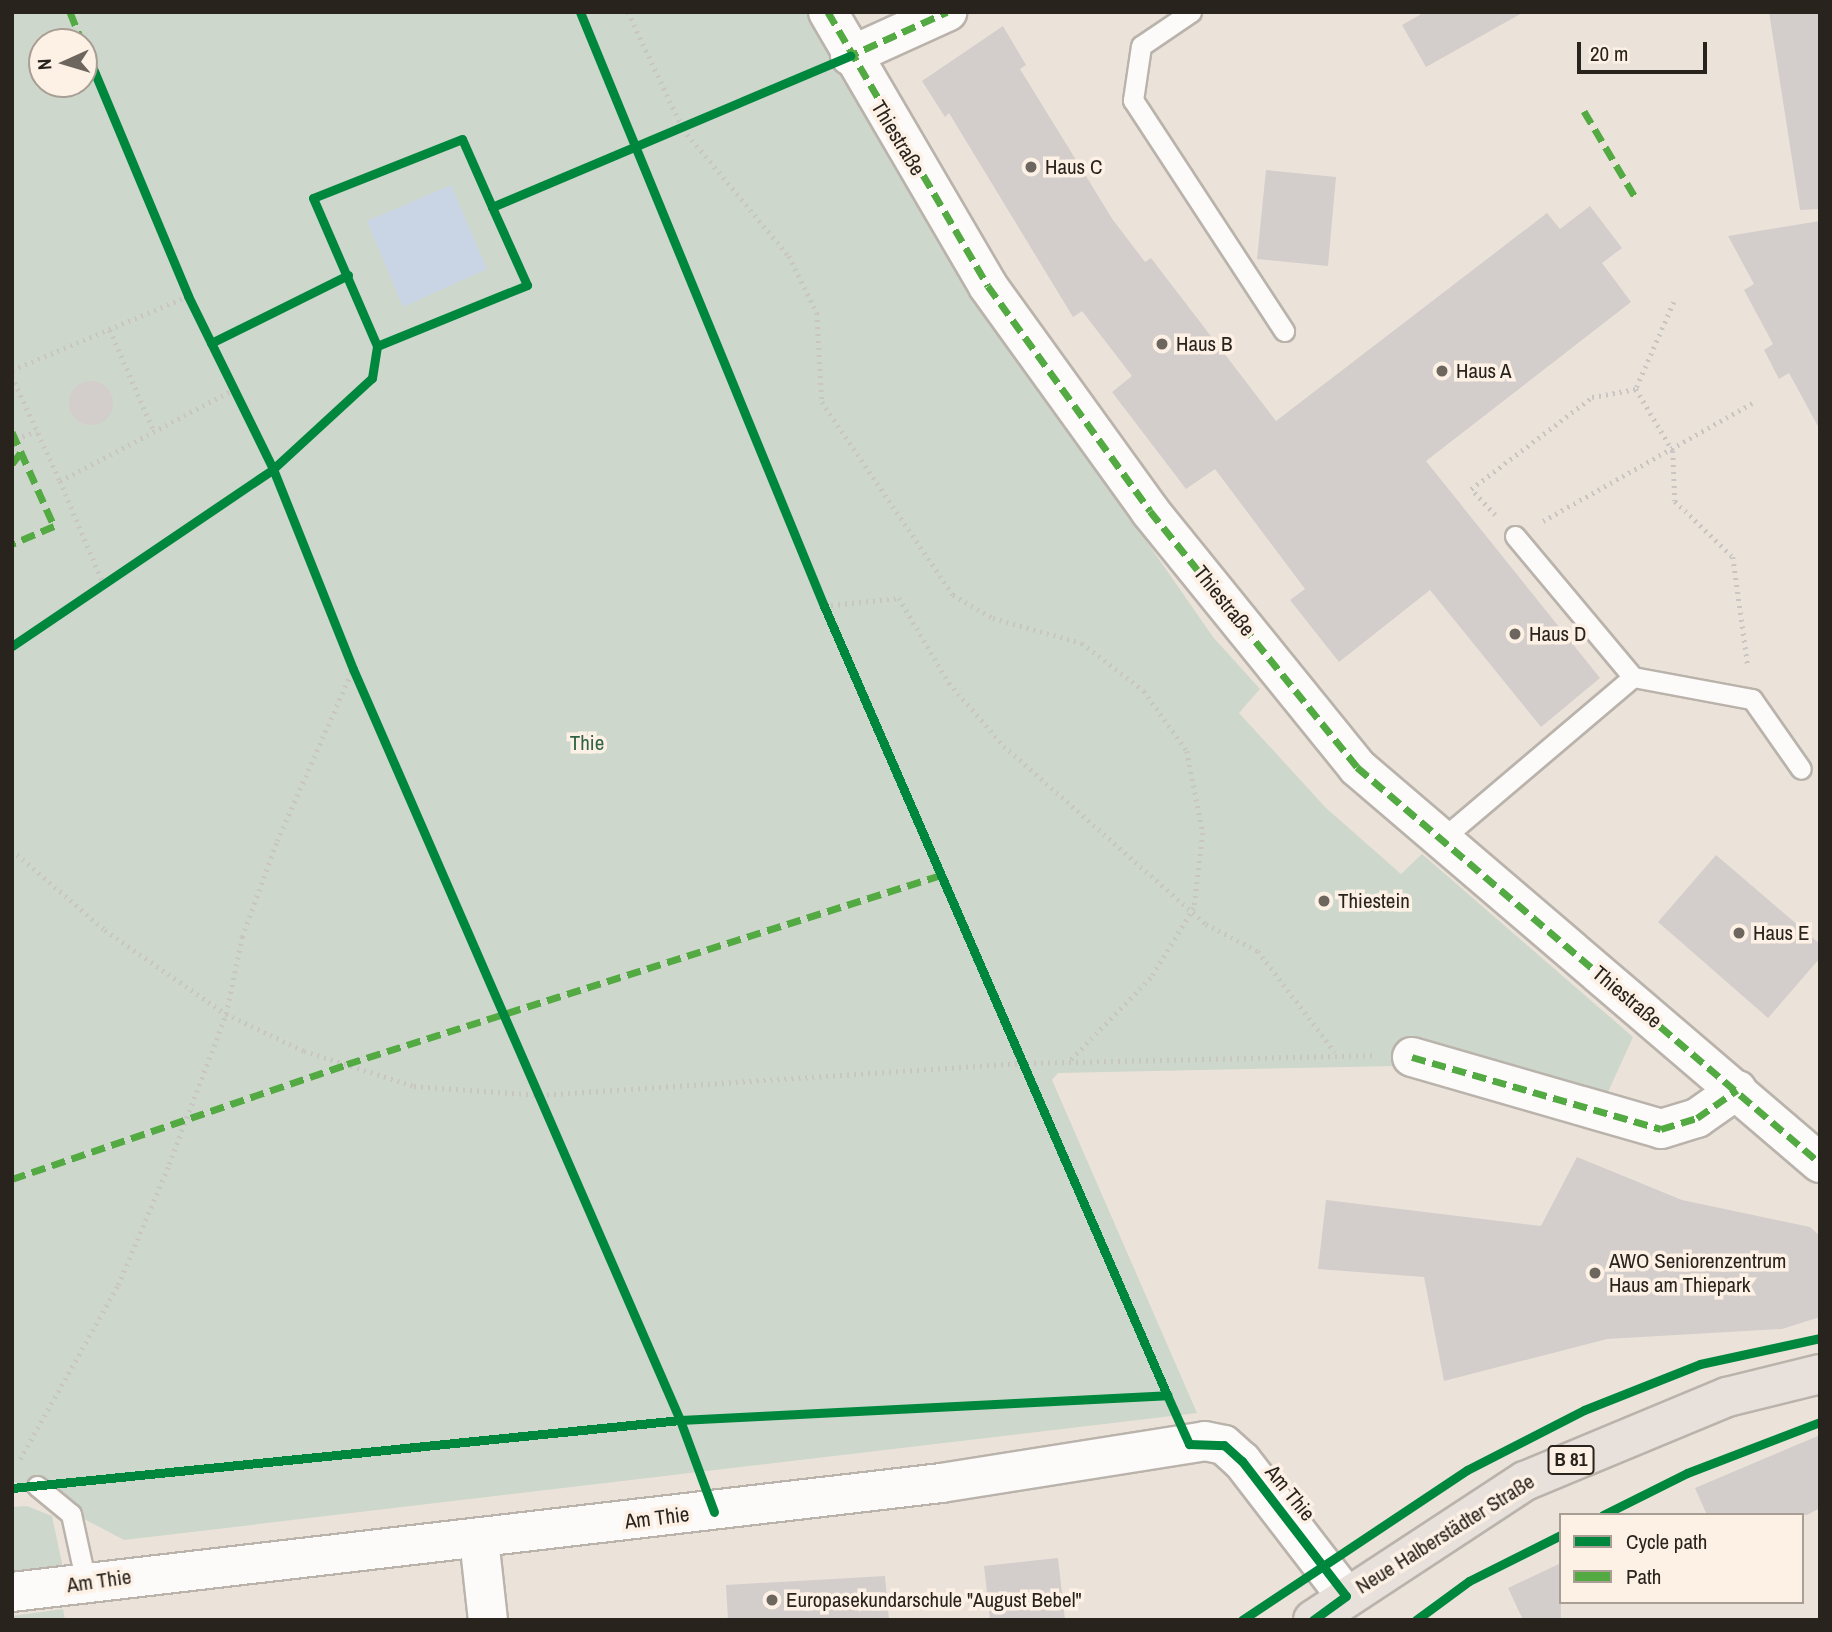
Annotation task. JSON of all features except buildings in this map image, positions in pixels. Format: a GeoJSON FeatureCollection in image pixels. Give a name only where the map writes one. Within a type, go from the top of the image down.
{"type":"FeatureCollection","features":[{"type":"Feature","properties":{"kind":"main road","name":"Neue Halberstädter Straße"},"geometry":{"type":"LineString","coordinates":[[1313,1620],[1525,1481],[1727,1397],[1820,1374]]}},
{"type":"Feature","properties":{"kind":"street","name":"Thiestraße"},"geometry":{"type":"LineString","coordinates":[[828,12],[850,56],[988,286],[1150,511],[1357,767],[1820,1163]]}},
{"type":"Feature","properties":{"kind":"street"},"geometry":{"type":"LineString","coordinates":[[850,56],[947,12]]}},
{"type":"Feature","properties":{"kind":"street"},"geometry":{"type":"LineString","coordinates":[[1412,1057],[1661,1129],[1697,1118],[1737,1090]]}},
{"type":"Feature","properties":{"kind":"street","name":"Am Thie"},"geometry":{"type":"LineString","coordinates":[[12,1592],[941,1483],[1205,1441],[1224,1445],[1242,1461],[1346,1596]]}},
{"type":"Feature","properties":{"kind":"street"},"geometry":{"type":"LineString","coordinates":[[479,1539],[488,1620]]}},
{"type":"Feature","properties":{"kind":"lane"},"geometry":{"type":"LineString","coordinates":[[1191,12],[1141,46],[1133,100],[1284,331]]}},
{"type":"Feature","properties":{"kind":"lane"},"geometry":{"type":"LineString","coordinates":[[1515,536],[1633,677],[1752,699],[1801,769]]}},
{"type":"Feature","properties":{"kind":"lane"},"geometry":{"type":"LineString","coordinates":[[1442,839],[1633,677]]}},
{"type":"Feature","properties":{"kind":"lane"},"geometry":{"type":"LineString","coordinates":[[37,1486],[71,1514],[86,1583]]}},
{"type":"Feature","properties":{"kind":"path"},"geometry":{"type":"LineString","coordinates":[[628,12],[683,129],[789,256],[817,313],[822,402],[953,595],[993,618],[1082,643],[1144,691],[1187,751],[1203,833],[1194,908],[1151,978],[1069,1063]]}},
{"type":"Feature","properties":{"kind":"path"},"geometry":{"type":"LineString","coordinates":[[12,370],[188,296]]}},
{"type":"Feature","properties":{"kind":"path"},"geometry":{"type":"LineString","coordinates":[[1636,389],[1674,302]]}},
{"type":"Feature","properties":{"kind":"path"},"geometry":{"type":"LineString","coordinates":[[110,330],[154,431]]}},
{"type":"Feature","properties":{"kind":"path"},"geometry":{"type":"LineString","coordinates":[[12,376],[103,583]]}},
{"type":"Feature","properties":{"kind":"path"},"geometry":{"type":"LineString","coordinates":[[1636,389],[1673,451],[1675,501],[1733,557],[1752,699]]}},
{"type":"Feature","properties":{"kind":"path"},"geometry":{"type":"LineString","coordinates":[[1636,389],[1591,397],[1471,489],[1515,536],[1673,451],[1752,403]]}},
{"type":"Feature","properties":{"kind":"path"},"geometry":{"type":"LineString","coordinates":[[60,481],[231,391]]}},
{"type":"Feature","properties":{"kind":"path"},"geometry":{"type":"LineString","coordinates":[[16,439],[37,430]]}},
{"type":"Feature","properties":{"kind":"path"},"geometry":{"type":"LineString","coordinates":[[824,606],[899,598],[950,683],[1004,746],[1094,829],[1194,908],[1206,924],[1258,951],[1336,1053]]}},
{"type":"Feature","properties":{"kind":"path"},"geometry":{"type":"LineString","coordinates":[[18,1464],[51,1394],[118,1285],[226,1014],[242,937],[264,877],[353,668]]}},
{"type":"Feature","properties":{"kind":"path"},"geometry":{"type":"LineString","coordinates":[[12,850],[106,930],[226,1014],[304,1051],[414,1086],[540,1095],[1069,1063],[1336,1053],[1412,1057]]}},
{"type":"Feature","properties":{"kind":"green space","name":"Thie"},"geometry":{"type":"Polygon","coordinates":[[[12,12],[812,12],[846,84],[968,284],[1213,637],[1260,689],[1239,713],[1326,808],[1401,874],[1422,854],[1633,1037],[1608,1092],[1419,1041],[1396,1066],[1058,1073],[1052,1080],[1197,1413],[124,1540],[12,1481],[12,12]]]}},
{"type":"Feature","properties":{"kind":"green space"},"geometry":{"type":"Polygon","coordinates":[[[27,1506],[52,1516],[63,1568],[12,1577],[12,1507],[27,1506]]]}},
{"type":"Feature","properties":{"kind":"green space"},"geometry":{"type":"Polygon","coordinates":[[[63,1609],[65,1620],[12,1620],[12,1616],[63,1609]]]}},
{"type":"Feature","properties":{"kind":"water"},"geometry":{"type":"Polygon","coordinates":[[[451,185],[487,269],[403,307],[367,221],[451,185]]]}},
{"type":"Feature","properties":{"kind":"marked path"},"geometry":{"type":"LineString","coordinates":[[70,12],[76,28]]}},
{"type":"Feature","properties":{"kind":"marked path"},"geometry":{"type":"LineString","coordinates":[[828,12],[988,286],[1150,511],[1357,767],[1820,1163]]}},
{"type":"Feature","properties":{"kind":"marked path"},"geometry":{"type":"LineString","coordinates":[[845,58],[947,12]]}},
{"type":"Feature","properties":{"kind":"marked path"},"geometry":{"type":"LineString","coordinates":[[1584,111],[1635,197]]}},
{"type":"Feature","properties":{"kind":"marked path"},"geometry":{"type":"LineString","coordinates":[[12,432],[54,526],[12,544]]}},
{"type":"Feature","properties":{"kind":"marked path"},"geometry":{"type":"LineString","coordinates":[[12,464],[21,452]]}},
{"type":"Feature","properties":{"kind":"marked path"},"geometry":{"type":"LineString","coordinates":[[12,1179],[347,1064],[941,875]]}},
{"type":"Feature","properties":{"kind":"marked path"},"geometry":{"type":"LineString","coordinates":[[1412,1057],[1661,1129],[1697,1118],[1737,1090]]}},
{"type":"Feature","properties":{"kind":"cycle path"},"geometry":{"type":"LineString","coordinates":[[580,12],[824,606],[1167,1395]]}},
{"type":"Feature","properties":{"kind":"cycle path"},"geometry":{"type":"LineString","coordinates":[[492,207],[462,139],[313,198],[377,346],[527,285],[492,207],[850,56]]}},
{"type":"Feature","properties":{"kind":"cycle path"},"geometry":{"type":"LineString","coordinates":[[98,81],[188,296],[273,469],[353,669],[680,1420],[1167,1395],[1189,1444],[1224,1445],[1242,1461],[1346,1596],[1313,1620]]}},
{"type":"Feature","properties":{"kind":"cycle path"},"geometry":{"type":"LineString","coordinates":[[211,343],[348,275]]}},
{"type":"Feature","properties":{"kind":"cycle path"},"geometry":{"type":"LineString","coordinates":[[12,646],[273,469],[372,378],[377,346]]}},
{"type":"Feature","properties":{"kind":"cycle path"},"geometry":{"type":"LineString","coordinates":[[1242,1620],[1467,1470],[1584,1410],[1700,1364],[1820,1338]]}},
{"type":"Feature","properties":{"kind":"cycle path"},"geometry":{"type":"LineString","coordinates":[[12,1488],[680,1420],[714,1512]]}},
{"type":"Feature","properties":{"kind":"cycle path"},"geometry":{"type":"LineString","coordinates":[[1607,1513],[1687,1473],[1820,1422]]}},
{"type":"Feature","properties":{"kind":"cycle path"},"geometry":{"type":"LineString","coordinates":[[1416,1620],[1469,1581],[1559,1536]]}},
{"type":"Feature","properties":{"kind":"place","name":"Haus C"},"geometry":{"type":"Point","coordinates":[1031,167]}},
{"type":"Feature","properties":{"kind":"place","name":"Haus B"},"geometry":{"type":"Point","coordinates":[1162,344]}},
{"type":"Feature","properties":{"kind":"place","name":"Haus A"},"geometry":{"type":"Point","coordinates":[1442,371]}},
{"type":"Feature","properties":{"kind":"place","name":"Haus D"},"geometry":{"type":"Point","coordinates":[1515,634]}},
{"type":"Feature","properties":{"kind":"place","name":"Thiestein"},"geometry":{"type":"Point","coordinates":[1324,901]}},
{"type":"Feature","properties":{"kind":"place","name":"Haus E"},"geometry":{"type":"Point","coordinates":[1739,933]}},
{"type":"Feature","properties":{"kind":"place","name":"AWO Seniorenzentrum Haus am Thiepark"},"geometry":{"type":"Point","coordinates":[1595,1273]}},
{"type":"Feature","properties":{"kind":"place","name":"Europasekundarschule \"August Bebel\""},"geometry":{"type":"Point","coordinates":[772,1600]}}]}
